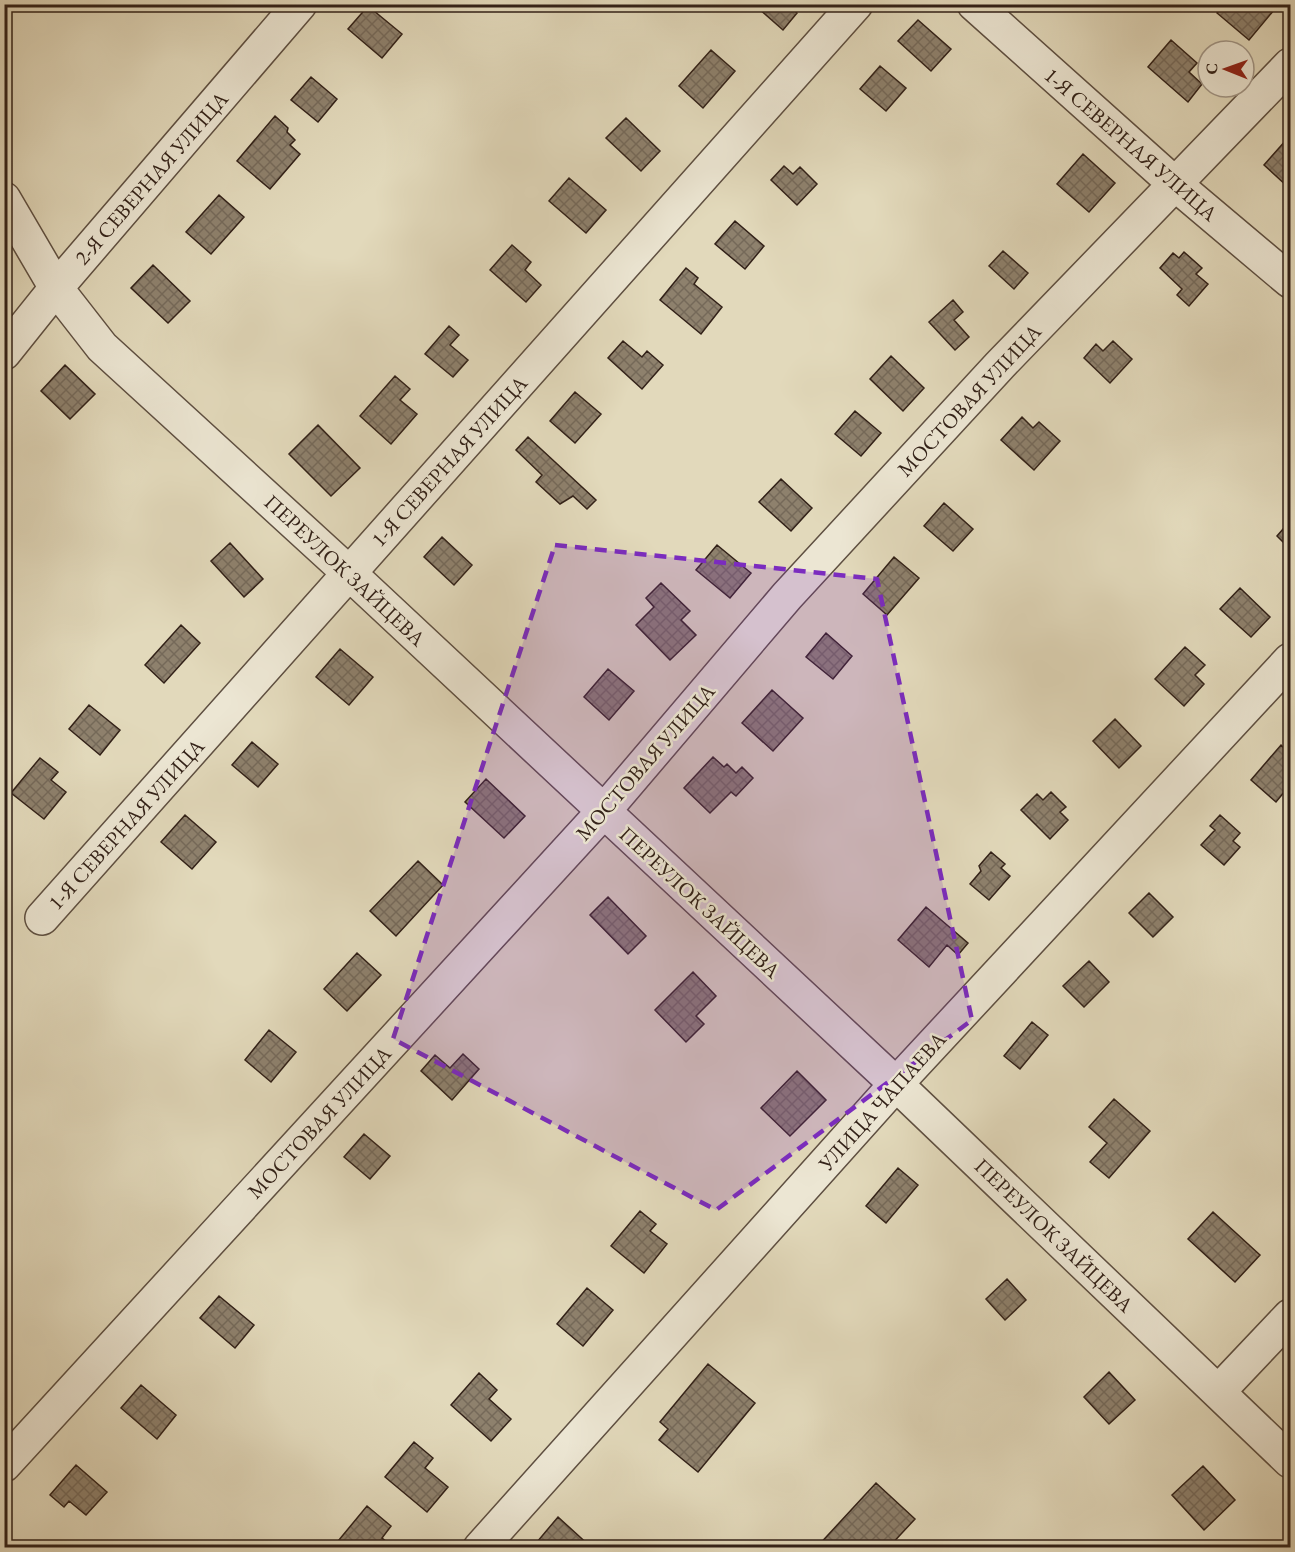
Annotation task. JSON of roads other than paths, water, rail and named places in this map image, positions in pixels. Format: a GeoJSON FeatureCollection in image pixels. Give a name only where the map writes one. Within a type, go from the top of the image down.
{"type":"FeatureCollection","features":[{"type":"Feature","properties":{"kind":"street","name":"2-Я СЕВЕРНАЯ УЛИЦА"},"geometry":{"type":"LineString","coordinates":[[4,353],[56,288],[300,4]]}},
{"type":"Feature","properties":{"kind":"street","name":"1-Я СЕВЕРНАЯ УЛИЦА"},"geometry":{"type":"LineString","coordinates":[[42,918],[856,4]]}},
{"type":"Feature","properties":{"kind":"street","name":"1-Я СЕВЕРНАЯ УЛИЦА"},"geometry":{"type":"LineString","coordinates":[[974,4],[1175,184],[1290,281]]}},
{"type":"Feature","properties":{"kind":"street","name":"МОСТОВАЯ УЛИЦА"},"geometry":{"type":"LineString","coordinates":[[4,1465],[603,813],[787,596],[1000,365],[1290,65]]}},
{"type":"Feature","properties":{"kind":"street","name":"ПЕРЕУЛОК ЗАЙЦЕВА"},"geometry":{"type":"LineString","coordinates":[[4,199],[56,288],[102,347],[349,573],[603,813],[896,1084],[1290,1461]]}},
{"type":"Feature","properties":{"kind":"street","name":"УЛИЦА ЧАПАЕВА"},"geometry":{"type":"LineString","coordinates":[[480,1548],[896,1084],[1290,660]]}},
{"type":"Feature","properties":{"kind":"street"},"geometry":{"type":"LineString","coordinates":[[1218,1392],[1290,1316]]}}]}
